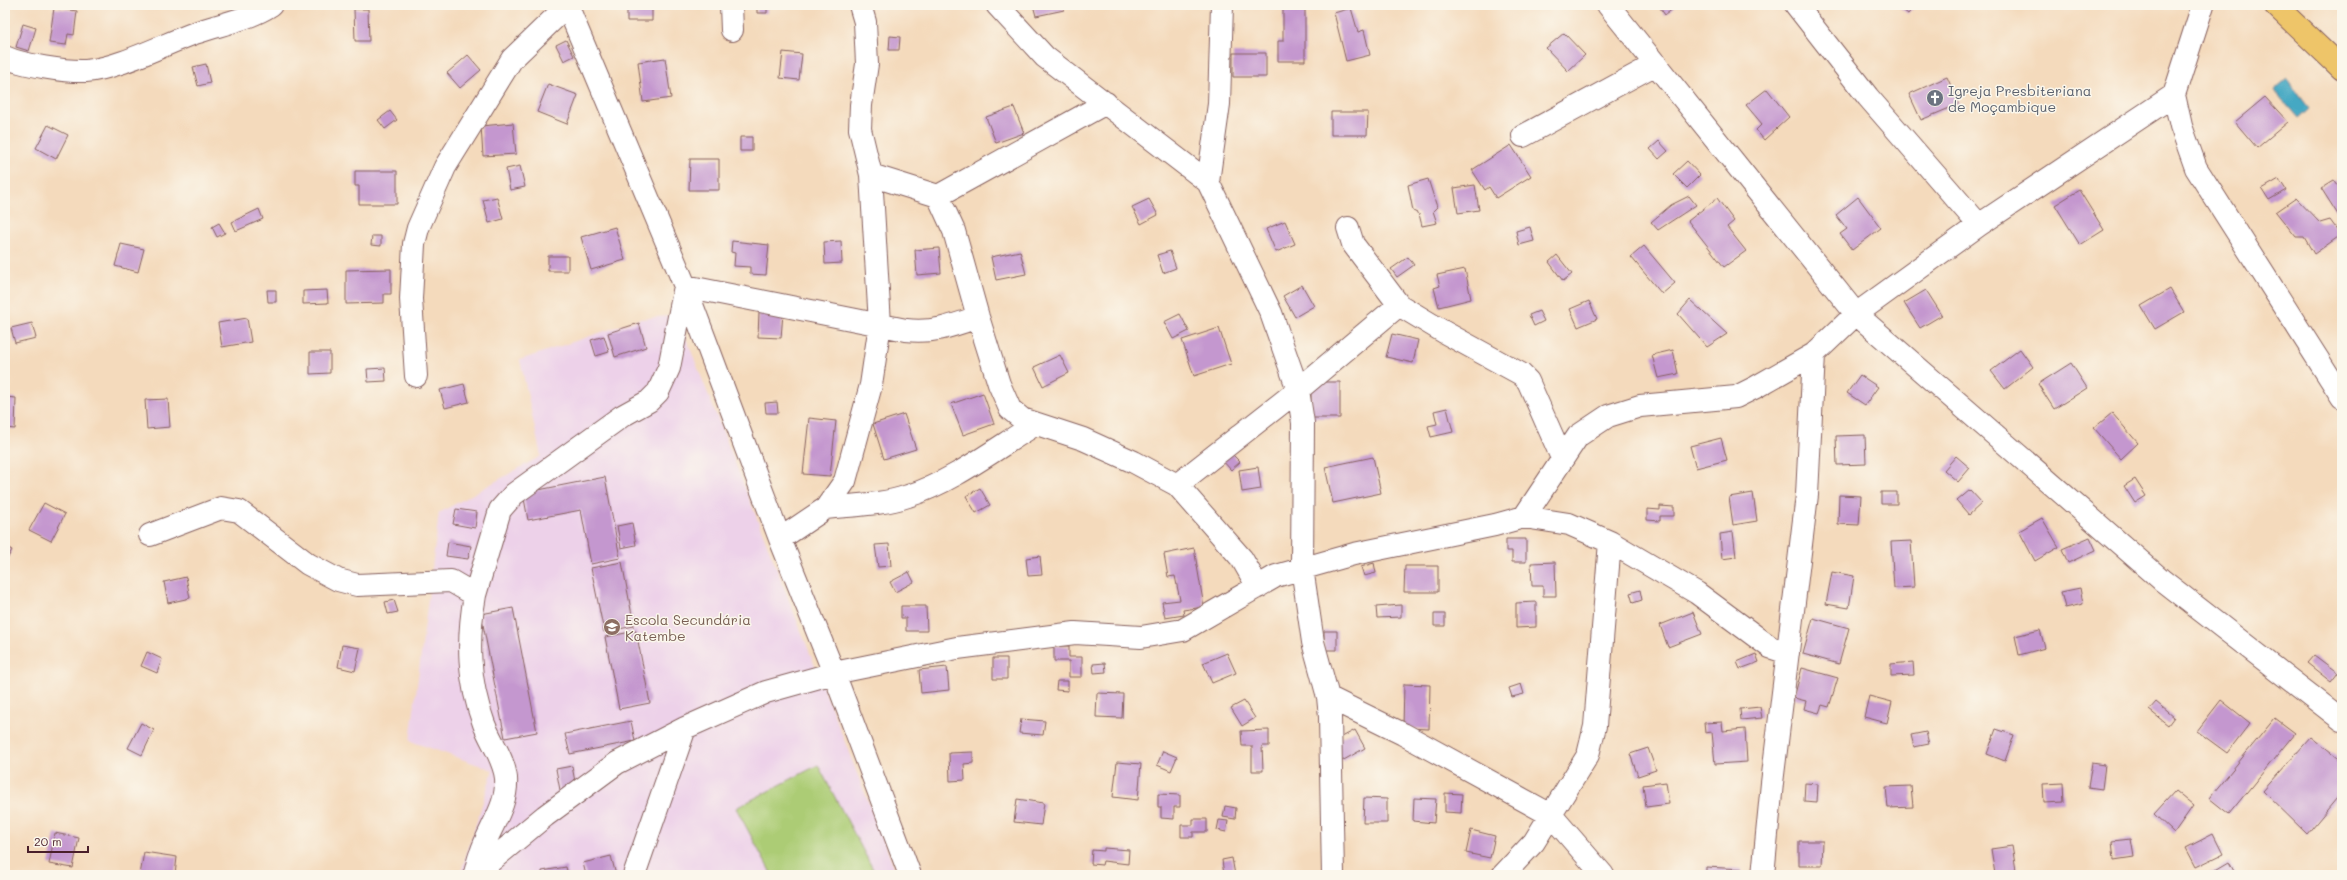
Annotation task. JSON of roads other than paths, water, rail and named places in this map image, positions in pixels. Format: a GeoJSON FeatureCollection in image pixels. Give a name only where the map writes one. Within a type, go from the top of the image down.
{"type":"FeatureCollection","features":[{"type":"Feature","properties":{"kind":"main road"},"geometry":{"type":"LineString","coordinates":[[2274,5],[2342,69]]}},
{"type":"Feature","properties":{"kind":"street"},"geometry":{"type":"LineString","coordinates":[[5,57],[65,70],[85,71],[103,68],[195,33],[258,14],[271,5]]}},
{"type":"Feature","properties":{"kind":"street"},"geometry":{"type":"LineString","coordinates":[[416,376],[411,299],[414,244],[418,228],[445,167],[512,59],[567,5],[685,286],[780,539],[834,673],[910,875]]}},
{"type":"Feature","properties":{"kind":"street"},"geometry":{"type":"LineString","coordinates":[[731,5],[732,30]]}},
{"type":"Feature","properties":{"kind":"street"},"geometry":{"type":"LineString","coordinates":[[780,539],[826,508],[844,482],[870,385],[880,324],[872,175],[860,129],[861,105],[867,64],[865,22],[860,5]]}},
{"type":"Feature","properties":{"kind":"street"},"geometry":{"type":"LineString","coordinates":[[996,5],[1046,57],[1208,182],[1271,313],[1298,390],[1303,422],[1302,568],[1313,642],[1328,697],[1333,875]]}},
{"type":"Feature","properties":{"kind":"street"},"geometry":{"type":"LineString","coordinates":[[1208,182],[1219,104],[1222,5]]}},
{"type":"Feature","properties":{"kind":"street"},"geometry":{"type":"LineString","coordinates":[[1608,5],[1856,314],[2163,581],[2342,720]]}},
{"type":"Feature","properties":{"kind":"street"},"geometry":{"type":"LineString","coordinates":[[1796,5],[1868,97],[1979,225]]}},
{"type":"Feature","properties":{"kind":"street"},"geometry":{"type":"LineString","coordinates":[[2203,5],[2174,95],[2181,126],[2196,168],[2342,397]]}},
{"type":"Feature","properties":{"kind":"street"},"geometry":{"type":"LineString","coordinates":[[1523,136],[1656,64]]}},
{"type":"Feature","properties":{"kind":"street"},"geometry":{"type":"LineString","coordinates":[[1524,517],[1578,436],[1608,416],[1640,406],[1736,397],[1814,354],[1856,314],[1979,225],[2174,95]]}},
{"type":"Feature","properties":{"kind":"street"},"geometry":{"type":"LineString","coordinates":[[872,175],[938,196],[1106,103]]}},
{"type":"Feature","properties":{"kind":"street"},"geometry":{"type":"LineString","coordinates":[[938,196],[954,231],[978,317],[999,384],[1010,409],[1022,418],[1083,439],[1134,462],[1177,485],[1242,559],[1258,587]]}},
{"type":"Feature","properties":{"kind":"street"},"geometry":{"type":"LineString","coordinates":[[1348,228],[1353,244],[1399,305],[1444,332],[1521,374],[1528,381],[1562,458]]}},
{"type":"Feature","properties":{"kind":"street"},"geometry":{"type":"LineString","coordinates":[[685,286],[906,330],[926,332],[948,328],[978,317]]}},
{"type":"Feature","properties":{"kind":"street"},"geometry":{"type":"LineString","coordinates":[[475,874],[481,852],[496,822],[505,790],[506,778],[503,765],[476,700],[472,682],[469,654],[471,618],[475,595],[500,510],[514,494],[622,416],[649,401],[658,392],[669,368],[685,286]]}},
{"type":"Feature","properties":{"kind":"street"},"geometry":{"type":"LineString","coordinates":[[1177,485],[1298,390],[1399,305]]}},
{"type":"Feature","properties":{"kind":"street"},"geometry":{"type":"LineString","coordinates":[[1764,875],[1807,495],[1814,354]]}},
{"type":"Feature","properties":{"kind":"street"},"geometry":{"type":"LineString","coordinates":[[826,508],[884,502],[909,496],[937,484],[1036,424]]}},
{"type":"Feature","properties":{"kind":"street"},"geometry":{"type":"LineString","coordinates":[[150,535],[221,508],[239,511],[308,564],[338,580],[357,585],[451,581],[475,595]]}},
{"type":"Feature","properties":{"kind":"street"},"geometry":{"type":"LineString","coordinates":[[475,874],[545,816],[617,763],[685,728],[766,692],[834,673],[956,648],[1075,633],[1140,637],[1183,630],[1276,576],[1354,554],[1495,525],[1524,517],[1569,524],[1610,542],[1697,593],[1770,647],[1788,653]]}},
{"type":"Feature","properties":{"kind":"street"},"geometry":{"type":"LineString","coordinates":[[1504,875],[1534,842],[1588,756],[1593,733],[1603,647],[1606,573],[1610,542]]}},
{"type":"Feature","properties":{"kind":"street"},"geometry":{"type":"LineString","coordinates":[[1328,697],[1403,734],[1551,815],[1603,875]]}},
{"type":"Feature","properties":{"kind":"street"},"geometry":{"type":"LineString","coordinates":[[634,875],[685,728]]}},
{"type":"Feature","properties":{"kind":"water"},"geometry":{"type":"Polygon","coordinates":[[[2287,79],[2309,108],[2298,118],[2274,90],[2287,79]]]}},
{"type":"Feature","properties":{"kind":"place","name":"Igreja Presbiteriana de Moçambique"},"geometry":{"type":"Point","coordinates":[1935,98]}},
{"type":"Feature","properties":{"kind":"place","name":"Escola Secundária Katembe"},"geometry":{"type":"Point","coordinates":[612,627]}}]}
